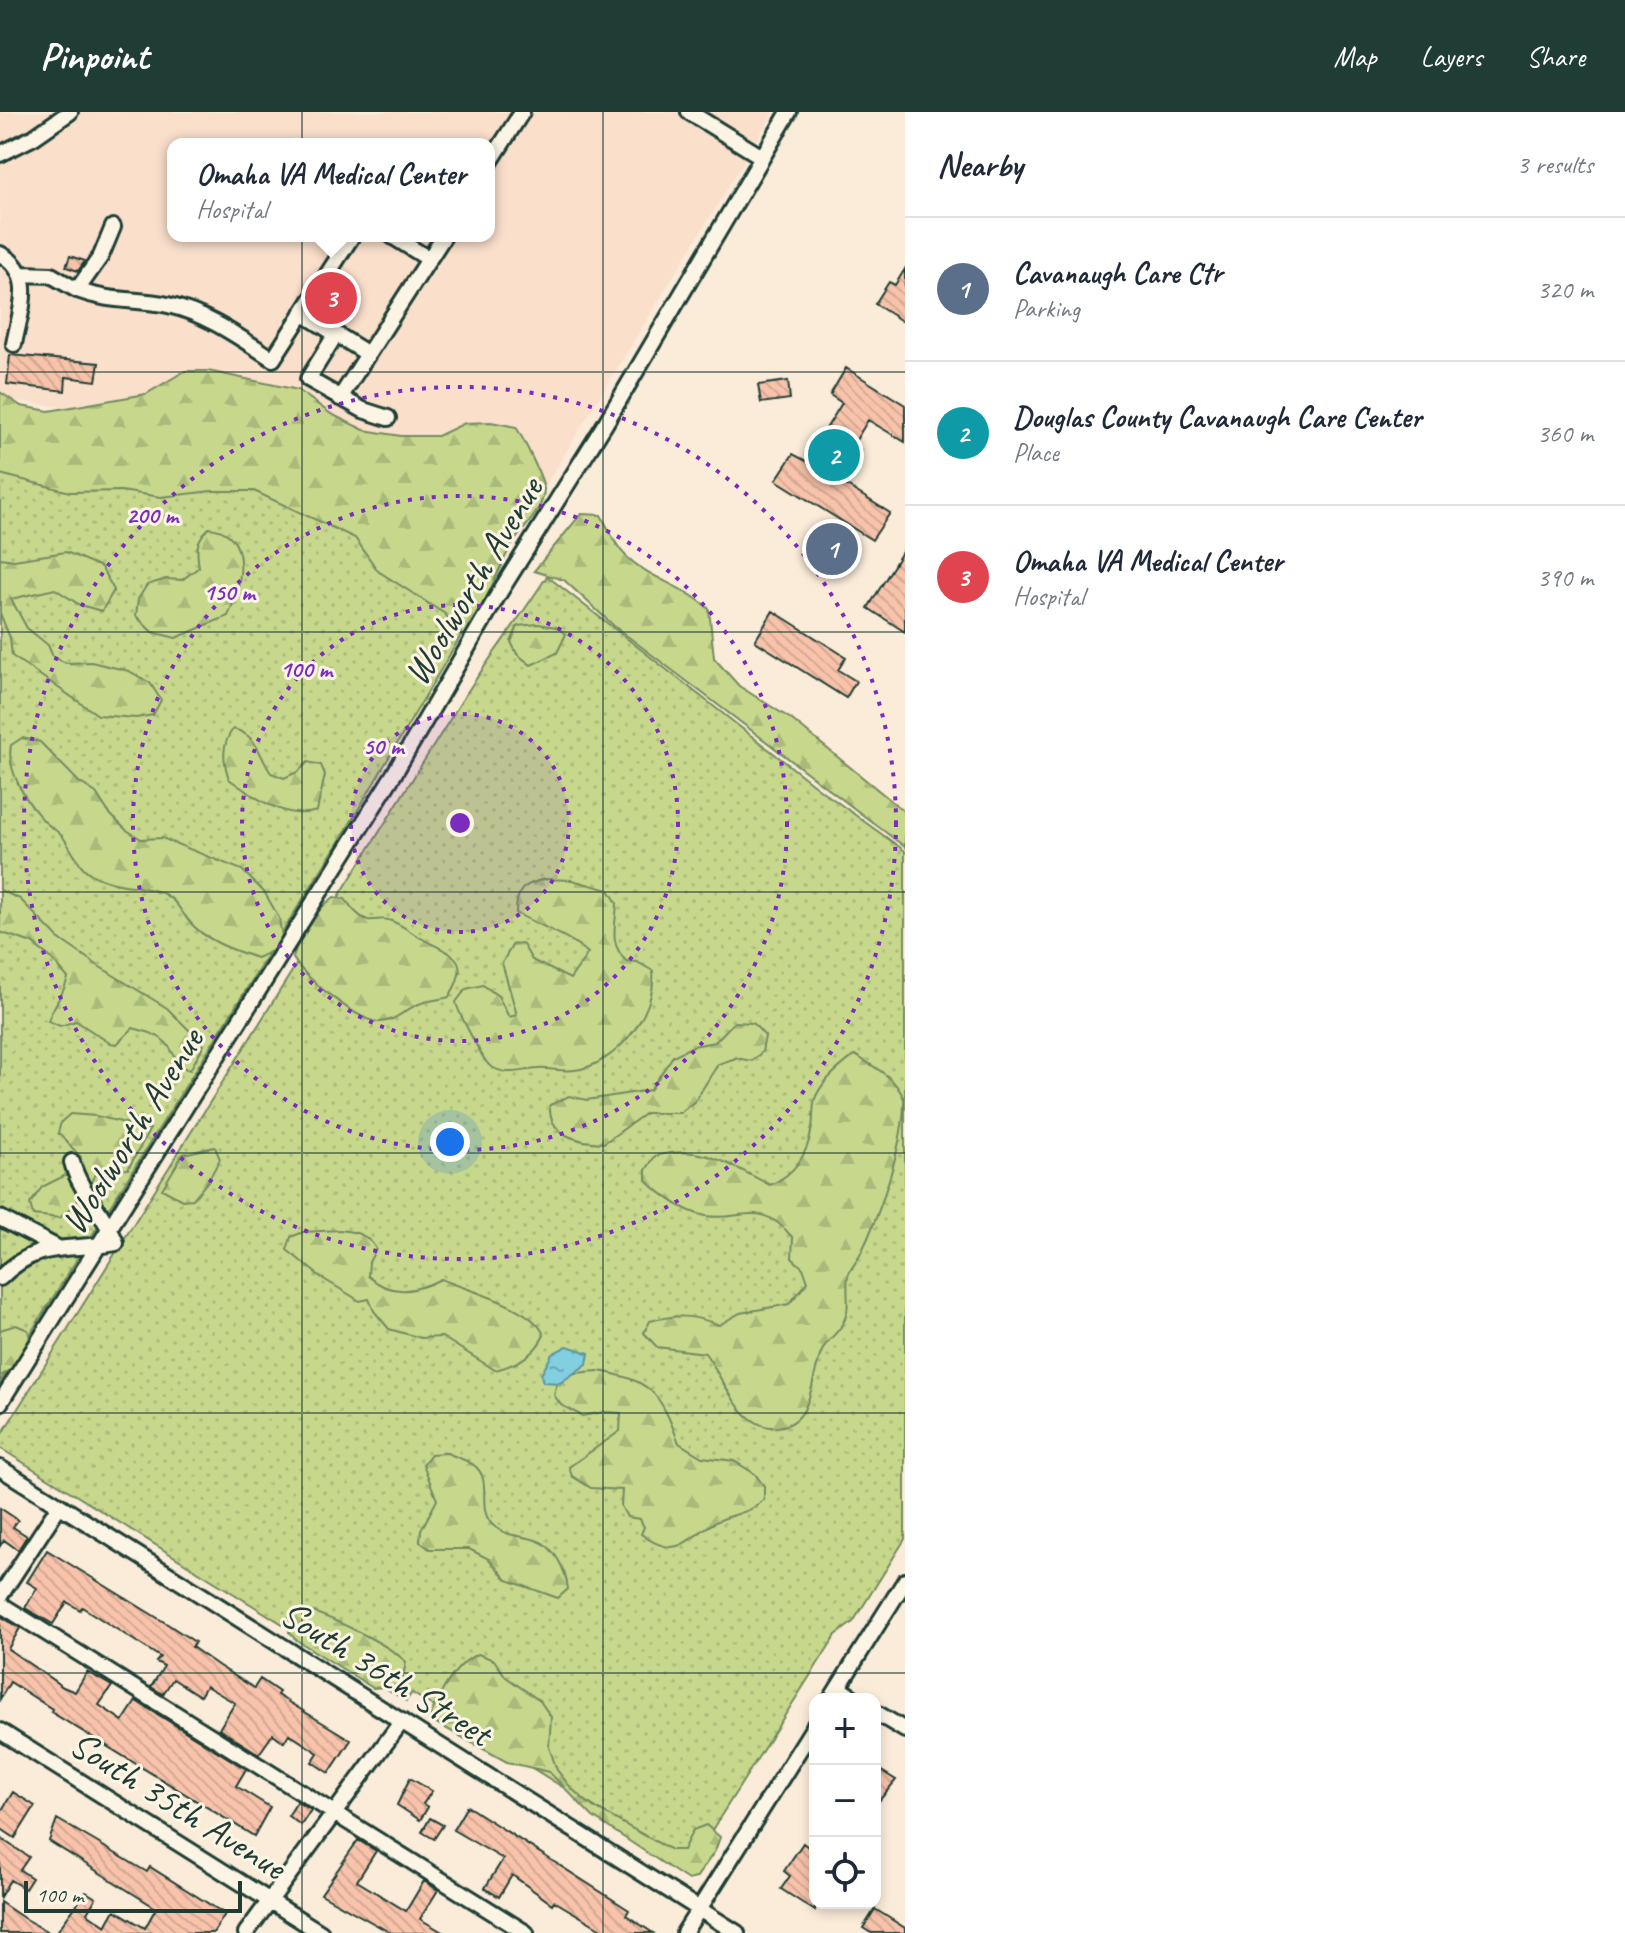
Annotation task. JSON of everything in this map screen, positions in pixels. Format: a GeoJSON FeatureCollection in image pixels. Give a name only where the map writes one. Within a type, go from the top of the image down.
{"type":"FeatureCollection","features":[{"type":"Feature","properties":{"kind":"street"},"geometry":{"type":"LineString","coordinates":[[0,154],[34,137],[70,112]]}},
{"type":"Feature","properties":{"kind":"street"},"geometry":{"type":"LineString","coordinates":[[495,152],[522,112]]}},
{"type":"Feature","properties":{"kind":"street"},"geometry":{"type":"LineString","coordinates":[[689,112],[762,157]]}},
{"type":"Feature","properties":{"kind":"street","name":"Woolworth Avenue"},"geometry":{"type":"LineString","coordinates":[[0,1403],[394,774],[789,112]]}},
{"type":"Feature","properties":{"kind":"street"},"geometry":{"type":"LineString","coordinates":[[77,290],[101,256],[113,227]]}},
{"type":"Feature","properties":{"kind":"street"},"geometry":{"type":"LineString","coordinates":[[22,274],[51,275],[77,290],[104,300],[168,305],[218,323],[273,359],[348,242]]}},
{"type":"Feature","properties":{"kind":"street"},"geometry":{"type":"LineString","coordinates":[[402,242],[429,259]]}},
{"type":"Feature","properties":{"kind":"street"},"geometry":{"type":"LineString","coordinates":[[340,398],[440,242]]}},
{"type":"Feature","properties":{"kind":"street"},"geometry":{"type":"LineString","coordinates":[[0,254],[10,259],[25,283],[14,344]]}},
{"type":"Feature","properties":{"kind":"street"},"geometry":{"type":"LineString","coordinates":[[302,313],[368,354]]}},
{"type":"Feature","properties":{"kind":"street"},"geometry":{"type":"LineString","coordinates":[[336,334],[308,379],[340,398],[388,418]]}},
{"type":"Feature","properties":{"kind":"street"},"geometry":{"type":"LineString","coordinates":[[72,1162],[86,1194],[110,1226]]}},
{"type":"Feature","properties":{"kind":"street"},"geometry":{"type":"LineString","coordinates":[[0,1218],[56,1247]]}},
{"type":"Feature","properties":{"kind":"street"},"geometry":{"type":"LineString","coordinates":[[0,1278],[18,1263],[56,1247],[96,1247]]}},
{"type":"Feature","properties":{"kind":"street","name":"South 36th Street"},"geometry":{"type":"LineString","coordinates":[[0,1468],[737,1933]]}},
{"type":"Feature","properties":{"kind":"street"},"geometry":{"type":"LineString","coordinates":[[0,1596],[59,1506]]}},
{"type":"Feature","properties":{"kind":"street"},"geometry":{"type":"LineString","coordinates":[[836,1693],[905,1581]]}},
{"type":"Feature","properties":{"kind":"street"},"geometry":{"type":"LineString","coordinates":[[0,1604],[526,1933]]}},
{"type":"Feature","properties":{"kind":"street"},"geometry":{"type":"LineString","coordinates":[[881,1716],[905,1730]]}},
{"type":"Feature","properties":{"kind":"street"},"geometry":{"type":"LineString","coordinates":[[246,1933],[402,1721]]}},
{"type":"Feature","properties":{"kind":"street","name":"South 35th Avenue"},"geometry":{"type":"LineString","coordinates":[[0,1731],[321,1933]]}},
{"type":"Feature","properties":{"kind":"street"},"geometry":{"type":"LineString","coordinates":[[684,1933],[809,1735]]}},
{"type":"Feature","properties":{"kind":"shaded area"},"geometry":{"type":"Polygon","coordinates":[[[0,112],[774,112],[545,486],[495,487],[327,440],[0,399],[0,112]]]}},
{"type":"Feature","properties":{"kind":"green space"},"geometry":{"type":"Polygon","coordinates":[[[185,371],[208,371],[298,390],[331,414],[364,430],[401,436],[438,436],[465,423],[491,422],[516,427],[540,476],[543,497],[537,511],[506,555],[464,637],[445,614],[378,571],[355,538],[254,491],[212,491],[161,497],[121,491],[70,492],[0,474],[0,392],[21,406],[49,411],[146,394],[185,371]]]}},
{"type":"Feature","properties":{"kind":"green space"},"geometry":{"type":"Polygon","coordinates":[[[0,445],[483,524],[502,566],[345,832],[0,1382],[0,445]]]}},
{"type":"Feature","properties":{"kind":"green space"},"geometry":{"type":"Polygon","coordinates":[[[581,514],[601,515],[617,545],[634,563],[709,609],[714,658],[739,686],[791,719],[905,812],[905,847],[614,626],[564,580],[534,571],[581,514]]]}},
{"type":"Feature","properties":{"kind":"green space"},"geometry":{"type":"Polygon","coordinates":[[[209,528],[223,532],[232,539],[238,550],[240,576],[228,616],[176,638],[152,632],[136,616],[138,599],[147,585],[166,579],[182,580],[199,567],[198,545],[209,528]]]}},
{"type":"Feature","properties":{"kind":"green space"},"geometry":{"type":"Polygon","coordinates":[[[66,552],[101,567],[114,590],[102,611],[80,605],[55,589],[11,599],[27,628],[48,645],[53,657],[66,663],[91,662],[129,671],[150,683],[161,700],[153,715],[136,718],[98,715],[12,656],[10,638],[0,613],[0,558],[14,560],[66,552]]]}},
{"type":"Feature","properties":{"kind":"green space"},"geometry":{"type":"Polygon","coordinates":[[[547,576],[822,791],[905,851],[905,1539],[853,1622],[836,1635],[689,1866],[412,1693],[406,1701],[0,1448],[0,1437],[464,697],[547,576]]]}},
{"type":"Feature","properties":{"kind":"green space"},"geometry":{"type":"Polygon","coordinates":[[[538,624],[556,627],[566,634],[557,653],[531,665],[517,654],[511,642],[518,626],[538,624]]]}},
{"type":"Feature","properties":{"kind":"green space"},"geometry":{"type":"Polygon","coordinates":[[[233,729],[253,741],[271,773],[284,778],[298,772],[308,762],[321,765],[325,775],[317,811],[294,813],[271,806],[229,779],[224,753],[233,729]]]}},
{"type":"Feature","properties":{"kind":"green space"},"geometry":{"type":"Polygon","coordinates":[[[22,738],[40,742],[79,782],[96,793],[109,813],[125,829],[141,839],[162,838],[242,870],[265,893],[279,918],[282,937],[274,950],[257,958],[229,948],[195,927],[175,902],[164,894],[111,882],[88,871],[79,863],[63,837],[37,814],[19,786],[10,755],[11,745],[22,738]]]}},
{"type":"Feature","properties":{"kind":"green space"},"geometry":{"type":"Polygon","coordinates":[[[544,879],[572,880],[609,890],[617,903],[614,934],[620,954],[626,961],[637,962],[653,971],[653,987],[641,1019],[631,1034],[619,1047],[591,1066],[566,1071],[502,1071],[487,1062],[456,1002],[466,989],[483,985],[498,996],[509,1017],[517,1015],[502,963],[513,944],[522,943],[532,960],[570,979],[588,953],[516,913],[517,899],[522,890],[544,879]]]}},
{"type":"Feature","properties":{"kind":"green space"},"geometry":{"type":"Polygon","coordinates":[[[0,890],[20,899],[58,938],[167,1008],[204,1045],[190,1070],[178,1062],[164,1041],[149,1033],[133,1028],[117,1044],[110,1043],[76,1021],[60,1026],[48,1021],[68,978],[51,958],[32,943],[0,932],[0,890]]]}},
{"type":"Feature","properties":{"kind":"green space"},"geometry":{"type":"Polygon","coordinates":[[[334,897],[345,899],[364,919],[386,919],[396,923],[456,958],[459,973],[449,997],[422,1003],[380,1022],[359,1015],[319,987],[293,958],[308,924],[334,897]]]}},
{"type":"Feature","properties":{"kind":"green space"},"geometry":{"type":"Polygon","coordinates":[[[734,1022],[753,1023],[765,1036],[762,1052],[752,1061],[736,1058],[718,1064],[695,1101],[680,1113],[646,1113],[604,1143],[575,1139],[554,1124],[550,1105],[569,1096],[587,1100],[650,1090],[673,1056],[693,1046],[715,1042],[734,1022]]]}},
{"type":"Feature","properties":{"kind":"green space"},"geometry":{"type":"Polygon","coordinates":[[[855,1055],[890,1078],[904,1099],[896,1156],[875,1220],[848,1276],[845,1318],[819,1357],[806,1407],[791,1423],[778,1427],[765,1426],[743,1412],[705,1353],[657,1347],[644,1333],[650,1321],[659,1319],[685,1317],[719,1325],[740,1313],[789,1304],[808,1282],[803,1268],[792,1258],[793,1238],[770,1218],[760,1215],[719,1217],[689,1211],[652,1186],[646,1180],[646,1170],[655,1156],[687,1152],[715,1158],[770,1185],[779,1181],[793,1169],[807,1146],[819,1090],[855,1055]]]}},
{"type":"Feature","properties":{"kind":"green space"},"geometry":{"type":"Polygon","coordinates":[[[70,1114],[96,1116],[150,1129],[128,1169],[107,1170],[94,1176],[87,1191],[60,1218],[33,1215],[30,1204],[42,1187],[78,1169],[81,1157],[58,1133],[61,1122],[70,1114]]]}},
{"type":"Feature","properties":{"kind":"green space"},"geometry":{"type":"Polygon","coordinates":[[[215,1147],[220,1159],[193,1199],[182,1200],[162,1189],[183,1154],[215,1147]]]}},
{"type":"Feature","properties":{"kind":"green space"},"geometry":{"type":"Polygon","coordinates":[[[340,1230],[361,1235],[373,1244],[376,1249],[369,1262],[368,1276],[377,1283],[404,1290],[441,1279],[514,1308],[538,1325],[544,1335],[536,1348],[524,1358],[495,1370],[442,1337],[421,1338],[389,1329],[374,1311],[369,1299],[360,1301],[322,1278],[287,1250],[291,1237],[303,1232],[340,1230]]]}},
{"type":"Feature","properties":{"kind":"green space"},"geometry":{"type":"Polygon","coordinates":[[[16,1325],[28,1330],[31,1343],[14,1368],[0,1376],[0,1330],[16,1325]]]}},
{"type":"Feature","properties":{"kind":"green space"},"geometry":{"type":"Polygon","coordinates":[[[598,1371],[631,1379],[652,1392],[666,1412],[679,1443],[702,1457],[734,1461],[755,1474],[764,1486],[764,1499],[753,1508],[720,1520],[676,1546],[658,1544],[641,1534],[644,1527],[640,1519],[627,1517],[621,1506],[622,1490],[591,1488],[572,1476],[569,1467],[620,1431],[621,1413],[582,1416],[561,1405],[554,1395],[557,1383],[575,1373],[598,1371]]]}},
{"type":"Feature","properties":{"kind":"green space"},"geometry":{"type":"Polygon","coordinates":[[[447,1453],[472,1464],[480,1473],[486,1513],[495,1527],[543,1543],[554,1553],[568,1589],[558,1598],[507,1580],[489,1559],[469,1549],[430,1549],[420,1542],[421,1530],[437,1500],[423,1464],[431,1454],[447,1453]]]}},
{"type":"Feature","properties":{"kind":"green space"},"geometry":{"type":"Polygon","coordinates":[[[300,1609],[355,1630],[398,1655],[406,1662],[402,1682],[373,1688],[295,1639],[289,1632],[288,1619],[300,1609]]]}},
{"type":"Feature","properties":{"kind":"green space"},"geometry":{"type":"Polygon","coordinates":[[[478,1654],[494,1660],[506,1677],[540,1701],[551,1717],[549,1747],[557,1770],[572,1789],[593,1807],[671,1850],[683,1850],[693,1830],[706,1825],[720,1837],[715,1851],[696,1878],[688,1880],[593,1817],[549,1772],[507,1762],[429,1719],[442,1691],[455,1673],[478,1654]]]}},
{"type":"Feature","properties":{"kind":"water"},"geometry":{"type":"Polygon","coordinates":[[[567,1346],[589,1353],[587,1364],[560,1383],[543,1382],[541,1375],[552,1354],[567,1346]]]}},
{"type":"Feature","properties":{"kind":"building"},"geometry":{"type":"Polygon","coordinates":[[[70,256],[85,261],[78,271],[66,267],[70,256]]]}},
{"type":"Feature","properties":{"kind":"building"},"geometry":{"type":"Polygon","coordinates":[[[905,269],[905,323],[875,304],[889,282],[895,285],[905,269]]]}},
{"type":"Feature","properties":{"kind":"building"},"geometry":{"type":"Polygon","coordinates":[[[10,355],[99,363],[96,381],[66,377],[65,391],[7,384],[10,355]]]}},
{"type":"Feature","properties":{"kind":"building"},"geometry":{"type":"Polygon","coordinates":[[[846,368],[905,405],[905,442],[868,420],[853,445],[861,450],[854,461],[846,456],[833,477],[890,513],[872,540],[776,480],[793,454],[806,461],[842,403],[830,395],[846,368]]]}},
{"type":"Feature","properties":{"kind":"building"},"geometry":{"type":"Polygon","coordinates":[[[788,381],[790,399],[761,403],[758,385],[788,381]]]}},
{"type":"Feature","properties":{"kind":"building"},"geometry":{"type":"Polygon","coordinates":[[[905,547],[905,632],[868,608],[905,547]]]}},
{"type":"Feature","properties":{"kind":"building"},"geometry":{"type":"Polygon","coordinates":[[[773,611],[846,657],[838,670],[856,681],[846,698],[755,641],[773,611]]]}},
{"type":"Feature","properties":{"kind":"building"},"geometry":{"type":"Polygon","coordinates":[[[0,1508],[18,1520],[13,1527],[27,1536],[18,1550],[4,1540],[0,1546],[0,1508]]]}},
{"type":"Feature","properties":{"kind":"building"},"geometry":{"type":"Polygon","coordinates":[[[47,1550],[195,1642],[192,1647],[254,1688],[260,1679],[279,1692],[277,1695],[351,1740],[329,1773],[312,1762],[318,1753],[289,1734],[284,1742],[273,1734],[259,1754],[219,1729],[235,1703],[206,1686],[200,1696],[173,1679],[163,1694],[151,1687],[164,1666],[156,1662],[160,1657],[82,1607],[80,1610],[67,1602],[53,1624],[25,1608],[37,1588],[27,1582],[47,1550]]]}},
{"type":"Feature","properties":{"kind":"building"},"geometry":{"type":"Polygon","coordinates":[[[0,1616],[20,1628],[8,1649],[63,1687],[75,1692],[87,1672],[112,1686],[99,1705],[123,1721],[136,1701],[246,1769],[236,1786],[270,1807],[254,1836],[51,1712],[52,1709],[10,1682],[0,1699],[0,1616]]]}},
{"type":"Feature","properties":{"kind":"building"},"geometry":{"type":"Polygon","coordinates":[[[881,1771],[896,1780],[881,1799],[881,1771]]]}},
{"type":"Feature","properties":{"kind":"building"},"geometry":{"type":"Polygon","coordinates":[[[410,1778],[432,1791],[423,1804],[428,1807],[420,1820],[397,1805],[410,1778]]]}},
{"type":"Feature","properties":{"kind":"building"},"geometry":{"type":"Polygon","coordinates":[[[13,1792],[35,1806],[15,1838],[0,1828],[0,1813],[13,1792]]]}},
{"type":"Feature","properties":{"kind":"building"},"geometry":{"type":"Polygon","coordinates":[[[297,1802],[311,1810],[301,1825],[288,1816],[297,1802]]]}},
{"type":"Feature","properties":{"kind":"building"},"geometry":{"type":"Polygon","coordinates":[[[467,1806],[629,1910],[626,1915],[653,1933],[608,1933],[554,1901],[552,1904],[512,1875],[499,1897],[485,1888],[503,1859],[453,1830],[467,1806]]]}},
{"type":"Feature","properties":{"kind":"building"},"geometry":{"type":"Polygon","coordinates":[[[430,1818],[443,1825],[434,1839],[422,1832],[430,1818]]]}},
{"type":"Feature","properties":{"kind":"building"},"geometry":{"type":"Polygon","coordinates":[[[57,1819],[147,1872],[150,1867],[225,1914],[213,1933],[56,1933],[86,1892],[96,1898],[87,1913],[106,1926],[115,1910],[145,1928],[156,1908],[49,1841],[57,1819]]]}},
{"type":"Feature","properties":{"kind":"building"},"geometry":{"type":"Polygon","coordinates":[[[0,1838],[29,1857],[20,1870],[32,1878],[25,1889],[10,1880],[0,1897],[0,1838]]]}},
{"type":"Feature","properties":{"kind":"building"},"geometry":{"type":"Polygon","coordinates":[[[358,1840],[376,1851],[357,1881],[406,1911],[424,1881],[438,1890],[420,1919],[444,1933],[391,1933],[321,1894],[358,1840]]]}},
{"type":"Feature","properties":{"kind":"building"},"geometry":{"type":"Polygon","coordinates":[[[803,1843],[809,1848],[809,1907],[781,1889],[790,1876],[784,1871],[803,1843]]]}},
{"type":"Feature","properties":{"kind":"building"},"geometry":{"type":"Polygon","coordinates":[[[0,1902],[25,1919],[50,1933],[0,1933],[0,1902]]]}},
{"type":"Feature","properties":{"kind":"building"},"geometry":{"type":"Polygon","coordinates":[[[875,1909],[905,1928],[905,1933],[871,1933],[863,1928],[875,1909]]]}},
{"type":"Feature","properties":{"kind":"place","name":"Omaha VA Medical Center"},"geometry":{"type":"Point","coordinates":[331,298]}},
{"type":"Feature","properties":{"kind":"place","name":"Douglas County Cavanaugh Care Center"},"geometry":{"type":"Point","coordinates":[834,455]}},
{"type":"Feature","properties":{"kind":"place","name":"Cavanaugh Care Ctr"},"geometry":{"type":"Point","coordinates":[832,549]}}]}
